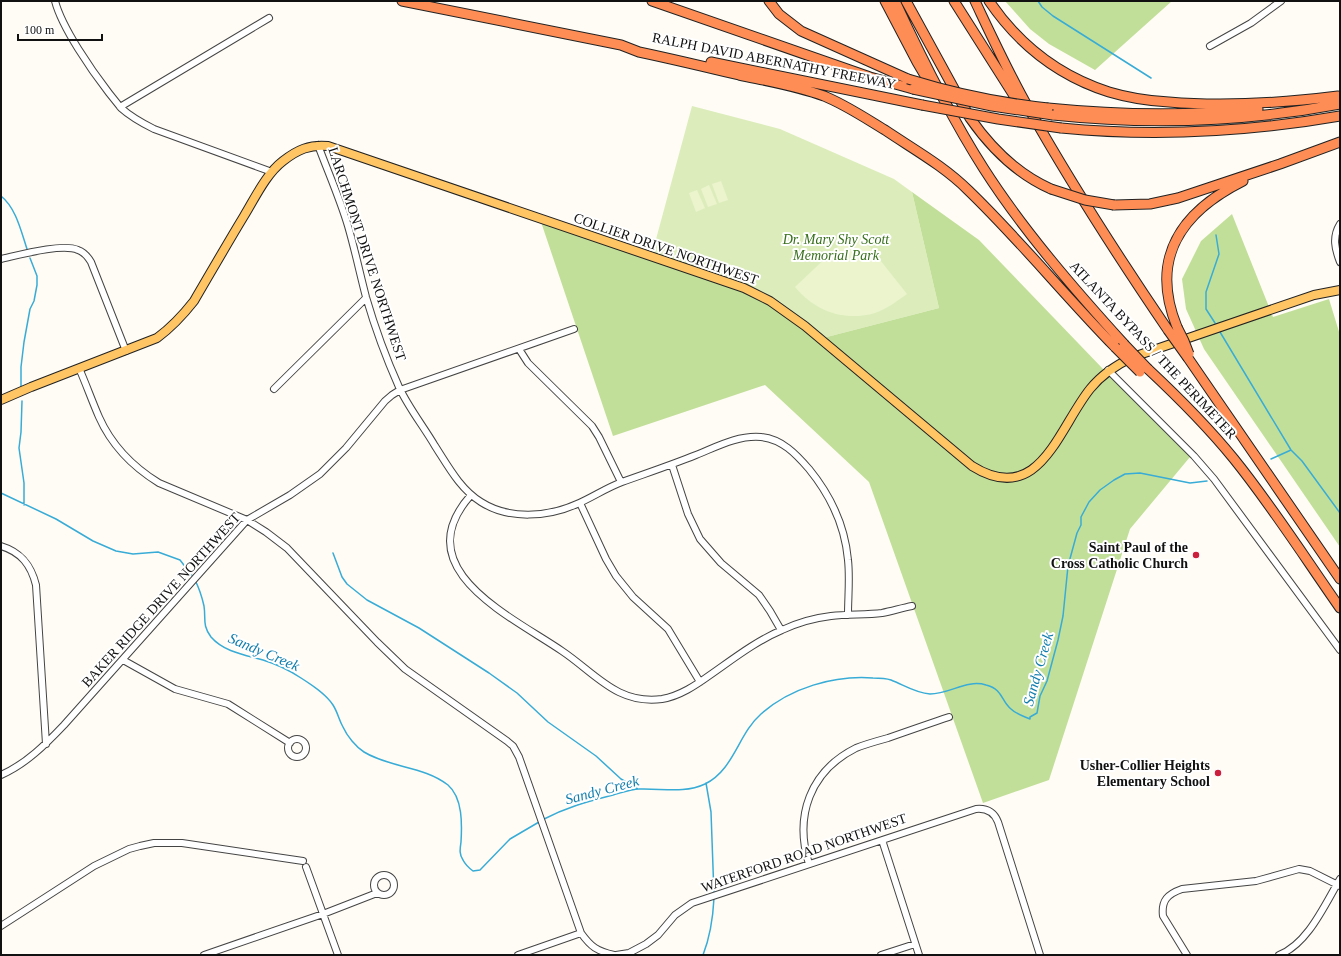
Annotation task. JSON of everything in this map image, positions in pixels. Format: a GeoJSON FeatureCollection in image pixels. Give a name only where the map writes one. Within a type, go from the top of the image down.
{"type":"FeatureCollection","features":[{"type":"Feature","properties":{"kind":"highway"},"geometry":{"type":"LineString","coordinates":[[402,1],[621,44],[639,52],[767,80],[818,94],[840,103],[941,167],[968,190],[1014,236],[1067,297],[1115,347],[1144,370]]}},
{"type":"Feature","properties":{"kind":"highway"},"geometry":{"type":"LineString","coordinates":[[652,1],[870,77],[913,89],[998,108],[1050,111]]}},
{"type":"Feature","properties":{"kind":"highway"},"geometry":{"type":"LineString","coordinates":[[769,1],[779,14],[801,31],[908,79],[946,90],[1050,111],[1118,120],[1207,119],[1278,114],[1339,98]]}},
{"type":"Feature","properties":{"kind":"highway"},"geometry":{"type":"LineString","coordinates":[[885,1],[916,62],[951,115]]}},
{"type":"Feature","properties":{"kind":"highway","name":"ATLANTA BYPASS / THE PERIMETER"},"geometry":{"type":"LineString","coordinates":[[895,1],[951,115],[985,171],[1015,213],[1068,280],[1124,344],[1144,370],[1166,385],[1235,460],[1340,608]]}},
{"type":"Feature","properties":{"kind":"highway"},"geometry":{"type":"LineString","coordinates":[[906,1],[970,118],[996,150],[1015,167],[1034,180],[1052,189],[1084,200],[1114,205],[1138,205],[1171,200],[1280,164],[1340,142]]}},
{"type":"Feature","properties":{"kind":"highway"},"geometry":{"type":"LineString","coordinates":[[954,1],[1013,94],[1028,109]]}},
{"type":"Feature","properties":{"kind":"highway","name":"ATLANTA BYPASS / THE PERIMETER"},"geometry":{"type":"LineString","coordinates":[[975,1],[1028,109],[1096,222],[1172,328],[1184,341],[1190,359],[1340,579]]}},
{"type":"Feature","properties":{"kind":"highway"},"geometry":{"type":"LineString","coordinates":[[989,1],[998,15],[1016,36],[1042,58],[1065,73],[1081,81],[1120,95],[1152,101],[1206,104],[1339,98]]}},
{"type":"Feature","properties":{"kind":"highway","name":"RALPH DAVID ABERNATHY FREEWAY"},"geometry":{"type":"LineString","coordinates":[[621,44],[922,105],[998,119],[1061,128],[1134,133],[1186,132],[1267,126],[1340,116]]}},
{"type":"Feature","properties":{"kind":"highway"},"geometry":{"type":"LineString","coordinates":[[1172,328],[1166,278],[1170,254],[1176,238],[1197,212],[1217,196],[1241,182],[1280,164]]}},
{"type":"Feature","properties":{"kind":"main road","name":"COLLIER DRIVE NORTHWEST"},"geometry":{"type":"LineString","coordinates":[[1,400],[157,338],[172,326],[194,301],[253,201],[272,172],[282,162],[299,150],[308,146],[318,145],[328,146],[420,177],[731,283],[756,294],[783,309],[805,326],[972,466],[992,477],[1010,478],[1020,476],[1036,467],[1052,450],[1088,391],[1108,370],[1120,362],[1314,295],[1340,290]]}},
{"type":"Feature","properties":{"kind":"street"},"geometry":{"type":"LineString","coordinates":[[55,1],[71,36],[99,80],[120,107],[138,121],[154,129],[272,172]]}},
{"type":"Feature","properties":{"kind":"street"},"geometry":{"type":"LineString","coordinates":[[1210,46],[1251,23],[1281,1]]}},
{"type":"Feature","properties":{"kind":"street"},"geometry":{"type":"LineString","coordinates":[[120,107],[269,18]]}},
{"type":"Feature","properties":{"kind":"street","name":"LARCHMONT DRIVE NORTHWEST"},"geometry":{"type":"LineString","coordinates":[[318,145],[347,224],[366,298],[379,338],[400,390],[456,479],[471,496],[493,509],[505,513],[518,515],[554,512],[580,503],[604,489],[672,465],[731,441],[742,438],[762,437],[777,442],[799,457],[819,482],[839,518],[845,539],[848,561],[848,615]]}},
{"type":"Feature","properties":{"kind":"street"},"geometry":{"type":"LineString","coordinates":[[1340,224],[1335,242],[1336,253],[1340,262]]}},
{"type":"Feature","properties":{"kind":"street"},"geometry":{"type":"LineString","coordinates":[[1,259],[51,249],[68,248],[81,251],[91,262],[126,351]]}},
{"type":"Feature","properties":{"kind":"street"},"geometry":{"type":"LineString","coordinates":[[274,389],[366,298]]}},
{"type":"Feature","properties":{"kind":"street","name":"BAKER RIDGE DRIVE NORTHWEST"},"geometry":{"type":"LineString","coordinates":[[1,774],[27,760],[46,744],[123,660],[247,520],[290,495],[320,474],[346,448],[385,401],[392,395],[400,390],[574,329]]}},
{"type":"Feature","properties":{"kind":"street"},"geometry":{"type":"LineString","coordinates":[[519,349],[528,363],[592,426],[599,436],[622,482]]}},
{"type":"Feature","properties":{"kind":"street","name":"WATERFORD ROAD NORTHWEST"},"geometry":{"type":"LineString","coordinates":[[79,368],[105,429],[118,447],[134,464],[158,483],[247,520],[266,532],[287,548],[377,642],[405,668],[513,746],[519,757],[581,933],[589,944],[601,952],[615,955],[629,953],[646,944],[658,934],[675,915],[692,903],[976,808],[982,808],[992,813],[996,817],[1040,955]]}},
{"type":"Feature","properties":{"kind":"street"},"geometry":{"type":"LineString","coordinates":[[1108,370],[1194,456],[1214,479],[1340,650]]}},
{"type":"Feature","properties":{"kind":"street"},"geometry":{"type":"LineString","coordinates":[[672,465],[688,514],[700,539],[721,563],[759,595],[781,630]]}},
{"type":"Feature","properties":{"kind":"street"},"geometry":{"type":"LineString","coordinates":[[471,496],[462,506],[454,520],[451,536],[451,551],[455,565],[462,578],[490,603],[513,620],[563,652],[606,686],[623,695],[642,699],[662,699],[682,693],[758,642],[781,630],[797,624],[814,619],[882,613],[912,606]]}},
{"type":"Feature","properties":{"kind":"street"},"geometry":{"type":"LineString","coordinates":[[580,503],[606,559],[616,576],[633,597],[668,629],[700,682]]}},
{"type":"Feature","properties":{"kind":"street"},"geometry":{"type":"LineString","coordinates":[[1,546],[13,551],[24,559],[30,567],[36,585],[46,744]]}},
{"type":"Feature","properties":{"kind":"street"},"geometry":{"type":"LineString","coordinates":[[123,660],[175,689],[228,704],[290,743]]}},
{"type":"Feature","properties":{"kind":"street"},"geometry":{"type":"LineString","coordinates":[[809,864],[803,840],[805,813],[813,790],[828,768],[841,757],[857,748],[948,717]]}},
{"type":"Feature","properties":{"kind":"street"},"geometry":{"type":"LineString","coordinates":[[882,840],[919,955]]}},
{"type":"Feature","properties":{"kind":"street"},"geometry":{"type":"LineString","coordinates":[[1,926],[94,866],[128,850],[161,842],[182,843],[258,854],[305,864],[338,955]]}},
{"type":"Feature","properties":{"kind":"street"},"geometry":{"type":"LineString","coordinates":[[1187,955],[1163,916],[1162,910],[1164,903],[1167,897],[1173,892],[1182,888],[1256,881],[1299,869],[1310,870],[1339,883],[1307,934],[1293,948],[1279,955]]}},
{"type":"Feature","properties":{"kind":"street"},"geometry":{"type":"LineString","coordinates":[[204,955],[323,914],[377,893]]}},
{"type":"Feature","properties":{"kind":"street"},"geometry":{"type":"LineString","coordinates":[[518,955],[581,933]]}},
{"type":"Feature","properties":{"kind":"street"},"geometry":{"type":"LineString","coordinates":[[881,955],[915,944]]}},
{"type":"Feature","properties":{"kind":"street"},"geometry":{"type":"LineString","coordinates":[[1293,948],[1296,955]]}},
{"type":"Feature","properties":{"kind":"green space"},"geometry":{"type":"Polygon","coordinates":[[[1005,1],[1172,1],[1095,70],[1049,44],[1030,29],[1005,1]]]}},
{"type":"Feature","properties":{"kind":"green space","name":"Dr. Mary Shy Scott Memorial Park"},"geometry":{"type":"Polygon","coordinates":[[[692,106],[780,129],[894,179],[912,192],[939,308],[819,339],[652,254],[692,106]]]}},
{"type":"Feature","properties":{"kind":"green space"},"geometry":{"type":"Polygon","coordinates":[[[721,181],[728,200],[719,203],[712,184],[721,181]]]}},
{"type":"Feature","properties":{"kind":"green space"},"geometry":{"type":"Polygon","coordinates":[[[709,185],[717,204],[708,207],[701,189],[709,185]]]}},
{"type":"Feature","properties":{"kind":"green space"},"geometry":{"type":"Polygon","coordinates":[[[697,190],[705,208],[696,212],[689,193],[697,190]]]}},
{"type":"Feature","properties":{"kind":"green space"},"geometry":{"type":"Polygon","coordinates":[[[912,192],[979,240],[1104,370],[1164,426],[1190,457],[1130,529],[1049,780],[983,803],[869,482],[765,385],[613,436],[539,216],[743,286],[819,339],[939,308],[912,192]]]}},
{"type":"Feature","properties":{"kind":"green space"},"geometry":{"type":"Polygon","coordinates":[[[1232,214],[1273,317],[1329,299],[1340,335],[1340,547],[1204,349],[1186,309],[1182,279],[1201,241],[1232,214]]]}},
{"type":"Feature","properties":{"kind":"green space"},"geometry":{"type":"Polygon","coordinates":[[[850,235],[861,236],[907,294],[892,305],[875,313],[852,316],[841,315],[821,308],[795,287],[850,235]]]}},
{"type":"Feature","properties":{"kind":"waterway"},"geometry":{"type":"LineString","coordinates":[[1038,1],[1042,7],[1053,16],[1151,78]]}},
{"type":"Feature","properties":{"kind":"waterway","name":"Sandy Creek"},"geometry":{"type":"LineString","coordinates":[[1,196],[11,207],[14,213],[27,249]]}},
{"type":"Feature","properties":{"kind":"waterway"},"geometry":{"type":"LineString","coordinates":[[1215,323],[1206,309],[1206,292],[1219,254],[1216,235]]}},
{"type":"Feature","properties":{"kind":"waterway","name":"Sandy Creek"},"geometry":{"type":"LineString","coordinates":[[21,386],[21,367],[24,342],[30,309],[34,301],[37,285],[37,276],[30,258]]}},
{"type":"Feature","properties":{"kind":"waterway"},"geometry":{"type":"LineString","coordinates":[[1220,332],[1291,450],[1302,461],[1340,513]]}},
{"type":"Feature","properties":{"kind":"waterway","name":"Sandy Creek"},"geometry":{"type":"LineString","coordinates":[[22,401],[19,448],[24,483],[24,505]]}},
{"type":"Feature","properties":{"kind":"waterway","name":"Sandy Creek"},"geometry":{"type":"LineString","coordinates":[[1271,459],[1291,450]]}},
{"type":"Feature","properties":{"kind":"waterway","name":"Sandy Creek"},"geometry":{"type":"LineString","coordinates":[[542,820],[577,805],[629,790],[681,790],[705,784],[715,778],[723,770],[753,722],[761,714],[785,697],[799,690],[828,681],[858,678],[884,678],[914,690],[930,694],[945,692],[965,685],[986,685],[996,689],[1013,711],[1030,719],[1030,717],[1037,713],[1040,696],[1047,681],[1063,616],[1068,566],[1077,533],[1081,525],[1081,517],[1089,502],[1100,490],[1125,474],[1140,473],[1190,483],[1207,481]]}},
{"type":"Feature","properties":{"kind":"waterway","name":"Sandy Creek"},"geometry":{"type":"LineString","coordinates":[[1,493],[56,519],[93,541],[116,551],[133,554],[158,552],[180,560],[193,577]]}},
{"type":"Feature","properties":{"kind":"waterway"},"geometry":{"type":"LineString","coordinates":[[333,553],[342,577],[347,584],[367,600],[419,628],[489,673],[517,693],[548,722],[596,756],[621,779],[638,789]]}},
{"type":"Feature","properties":{"kind":"waterway","name":"Sandy Creek"},"geometry":{"type":"LineString","coordinates":[[195,580],[204,606],[206,629],[216,642],[228,650],[273,663],[296,675],[323,693],[335,708],[347,734],[364,752],[385,761],[428,774],[439,779],[453,790],[459,804],[462,828],[460,849],[461,856],[473,871],[480,870],[510,839],[539,822]]}},
{"type":"Feature","properties":{"kind":"waterway"},"geometry":{"type":"LineString","coordinates":[[706,783],[711,812],[714,895]]}},
{"type":"Feature","properties":{"kind":"waterway"},"geometry":{"type":"LineString","coordinates":[[703,955],[711,927],[714,898]]}},
{"type":"Feature","properties":{"kind":"place","name":"Saint Paul of the Cross Catholic Church"},"geometry":{"type":"Point","coordinates":[1196,555]}},
{"type":"Feature","properties":{"kind":"place","name":"Usher-Collier Heights Elementary School"},"geometry":{"type":"Point","coordinates":[1218,773]}}]}
